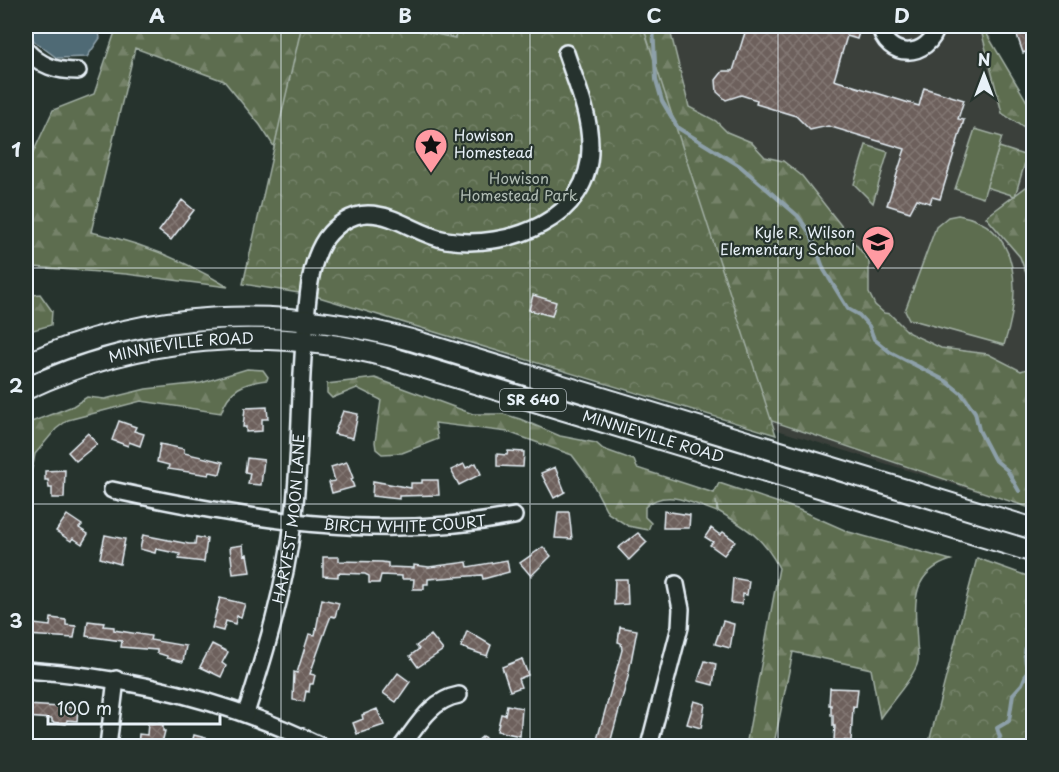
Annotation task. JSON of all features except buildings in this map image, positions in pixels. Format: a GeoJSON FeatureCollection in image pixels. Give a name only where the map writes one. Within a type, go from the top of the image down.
{"type":"FeatureCollection","features":[{"type":"Feature","properties":{"kind":"main road","name":"MINNIEVILLE ROAD"},"geometry":{"type":"LineString","coordinates":[[26,364],[106,335],[182,320],[248,316],[306,319],[360,327],[411,340],[1034,529]]}},
{"type":"Feature","properties":{"kind":"main road","name":"MINNIEVILLE ROAD"},"geometry":{"type":"LineString","coordinates":[[26,388],[100,360],[166,345],[226,339],[304,341],[349,347],[389,357],[1034,552]]}},
{"type":"Feature","properties":{"kind":"street"},"geometry":{"type":"LineString","coordinates":[[880,26],[882,35],[891,45],[914,51],[921,50],[932,40],[937,26]]}},
{"type":"Feature","properties":{"kind":"street"},"geometry":{"type":"LineString","coordinates":[[26,50],[37,60],[53,69],[78,71]]}},
{"type":"Feature","properties":{"kind":"street","name":"HARVEST MOON LANE"},"geometry":{"type":"LineString","coordinates":[[246,713],[275,618],[293,522],[306,319],[311,278],[319,250],[337,227],[349,218],[377,215],[399,221],[430,236],[475,243],[494,242],[526,232],[544,223],[564,208],[584,177],[590,148],[586,116],[566,53]]}},
{"type":"Feature","properties":{"kind":"street","name":"BIRCH WHITE COURT"},"geometry":{"type":"LineString","coordinates":[[112,490],[220,511],[293,522],[406,529],[445,527],[514,516]]}},
{"type":"Feature","properties":{"kind":"street"},"geometry":{"type":"LineString","coordinates":[[648,747],[680,627],[681,609],[676,584]]}},
{"type":"Feature","properties":{"kind":"street"},"geometry":{"type":"LineString","coordinates":[[26,670],[116,679],[171,690],[246,713],[321,747]]}},
{"type":"Feature","properties":{"kind":"street"},"geometry":{"type":"LineString","coordinates":[[108,747],[116,679]]}},
{"type":"Feature","properties":{"kind":"street"},"geometry":{"type":"LineString","coordinates":[[402,747],[429,710],[444,699],[459,695]]}},
{"type":"Feature","properties":{"kind":"shaded area","name":"Kyle R. Wilson Elementary School"},"geometry":{"type":"Polygon","coordinates":[[[643,26],[986,26],[1025,113],[1033,110],[1033,509],[774,429],[643,26]]]}},
{"type":"Feature","properties":{"kind":"green space"},"geometry":{"type":"Polygon","coordinates":[[[117,26],[285,26],[377,42],[286,165],[260,125],[224,81],[135,48],[91,232],[162,253],[228,287],[126,274],[33,267],[26,234],[26,168],[53,110],[94,94],[117,26]]]}},
{"type":"Feature","properties":{"kind":"green space","name":"Howison Homestead Park"},"geometry":{"type":"Polygon","coordinates":[[[285,26],[643,26],[776,435],[312,295],[243,284],[301,29],[285,26]]]}},
{"type":"Feature","properties":{"kind":"green space"},"geometry":{"type":"Polygon","coordinates":[[[398,26],[458,26],[455,38],[398,26]]]}},
{"type":"Feature","properties":{"kind":"green space"},"geometry":{"type":"Polygon","coordinates":[[[621,26],[669,26],[689,107],[716,121],[727,132],[751,142],[765,157],[783,161],[802,176],[869,261],[869,293],[875,305],[884,313],[890,314],[909,333],[941,348],[988,354],[1021,371],[1030,368],[1033,361],[1033,509],[603,364],[621,26]]]}},
{"type":"Feature","properties":{"kind":"green space"},"geometry":{"type":"Polygon","coordinates":[[[977,26],[982,26],[1029,105],[1033,107],[1033,134],[1002,113],[982,34],[977,26]]]}},
{"type":"Feature","properties":{"kind":"green space"},"geometry":{"type":"Polygon","coordinates":[[[975,129],[1002,137],[983,198],[955,189],[975,129]]]}},
{"type":"Feature","properties":{"kind":"green space"},"geometry":{"type":"Polygon","coordinates":[[[866,145],[888,152],[873,203],[854,184],[866,145]]]}},
{"type":"Feature","properties":{"kind":"green space"},"geometry":{"type":"Polygon","coordinates":[[[999,147],[1027,156],[1015,196],[986,187],[999,147]]]}},
{"type":"Feature","properties":{"kind":"green space"},"geometry":{"type":"Polygon","coordinates":[[[1030,184],[1034,189],[1033,327],[1027,276],[1020,257],[986,217],[1030,184]]]}},
{"type":"Feature","properties":{"kind":"green space"},"geometry":{"type":"Polygon","coordinates":[[[958,215],[980,222],[995,233],[1006,248],[1012,266],[1014,286],[1013,306],[1004,345],[909,319],[905,311],[936,227],[948,217],[958,215]]]}},
{"type":"Feature","properties":{"kind":"green space"},"geometry":{"type":"Polygon","coordinates":[[[40,294],[52,311],[51,325],[26,332],[26,296],[40,294]]]}},
{"type":"Feature","properties":{"kind":"green space"},"geometry":{"type":"Polygon","coordinates":[[[247,369],[263,370],[268,377],[267,380],[238,388],[228,398],[221,413],[141,401],[68,420],[56,429],[35,454],[26,503],[26,424],[73,406],[87,397],[105,399],[146,389],[201,383],[247,369]]]}},
{"type":"Feature","properties":{"kind":"green space"},"geometry":{"type":"Polygon","coordinates":[[[375,378],[473,414],[503,414],[560,436],[596,443],[603,449],[634,460],[637,468],[714,493],[719,483],[797,509],[849,532],[951,560],[937,566],[921,582],[916,603],[918,659],[916,667],[902,690],[880,718],[871,669],[793,652],[774,744],[786,746],[746,746],[779,568],[761,541],[718,511],[716,501],[717,512],[680,499],[662,498],[645,507],[645,517],[651,523],[648,530],[628,526],[608,513],[590,479],[572,455],[508,432],[435,423],[438,439],[402,453],[382,454],[376,449],[375,442],[381,400],[357,388],[332,398],[327,393],[327,384],[375,378]]]}},
{"type":"Feature","properties":{"kind":"green space"},"geometry":{"type":"Polygon","coordinates":[[[977,558],[1033,578],[1033,746],[928,746],[977,558]]]}},
{"type":"Feature","properties":{"kind":"water"},"geometry":{"type":"Polygon","coordinates":[[[29,26],[98,26],[100,38],[87,57],[57,58],[34,41],[29,26]]]}},
{"type":"Feature","properties":{"kind":"waterway"},"geometry":{"type":"LineString","coordinates":[[653,26],[656,80],[662,101],[678,128],[740,166],[798,216],[811,235],[824,270],[848,309],[859,315],[869,326],[874,339],[890,352],[946,381],[962,394],[975,412],[979,430],[994,459],[1007,470],[1019,491]]}},
{"type":"Feature","properties":{"kind":"waterway"},"geometry":{"type":"LineString","coordinates":[[1034,607],[1034,615]]}},
{"type":"Feature","properties":{"kind":"waterway"},"geometry":{"type":"LineString","coordinates":[[997,746],[1000,737],[997,728],[1009,721],[1013,694],[1022,684],[1028,670],[1025,650],[1034,631]]}},
{"type":"Feature","properties":{"kind":"place","name":"Howison Homestead"},"geometry":{"type":"Point","coordinates":[431,174]}},
{"type":"Feature","properties":{"kind":"place","name":"Kyle R. Wilson Elementary School"},"geometry":{"type":"Point","coordinates":[878,271]}}]}
